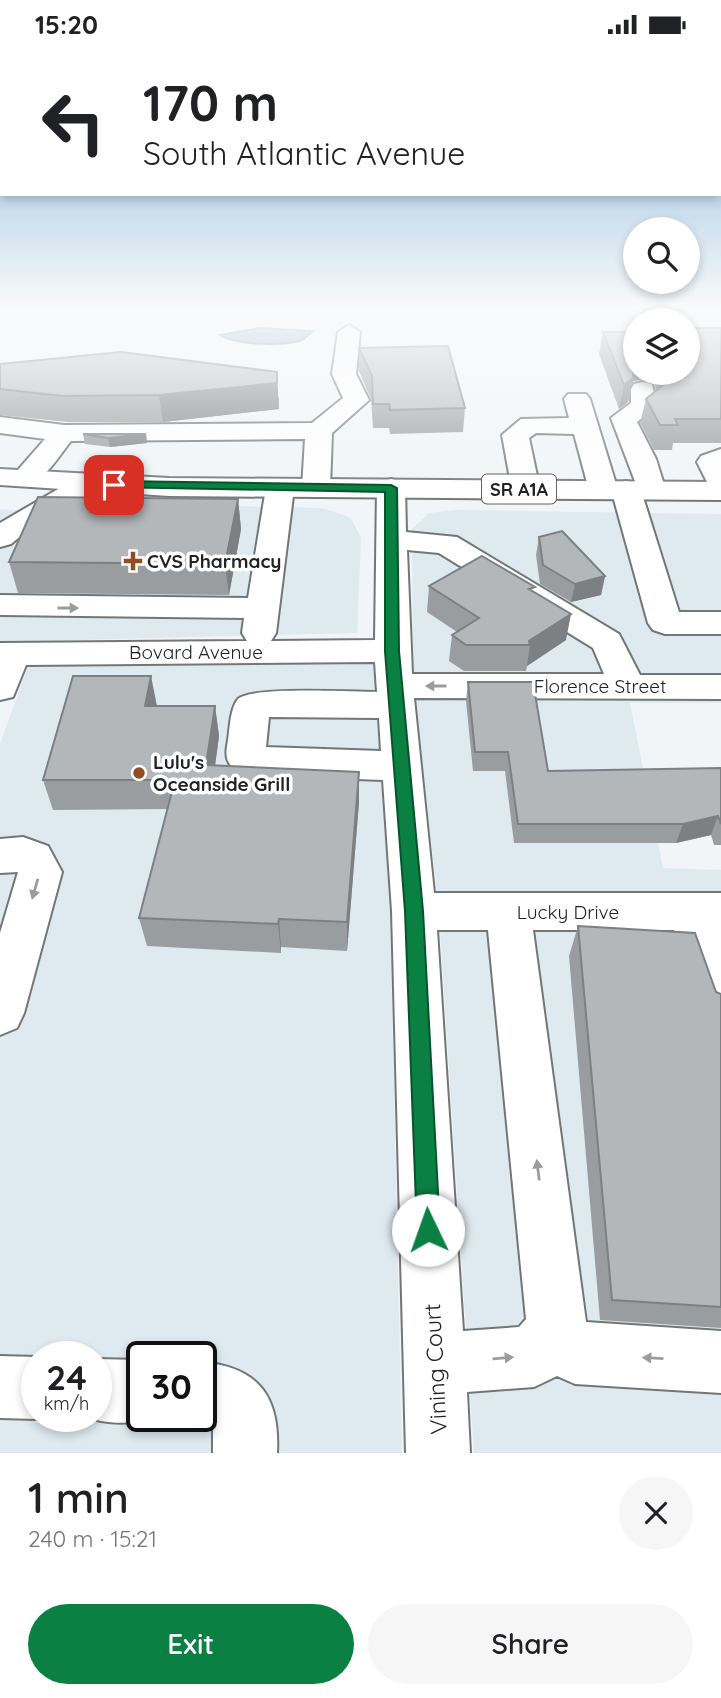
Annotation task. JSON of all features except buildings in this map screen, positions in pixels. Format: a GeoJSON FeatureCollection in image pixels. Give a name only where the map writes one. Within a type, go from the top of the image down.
{"type":"FeatureCollection","features":[{"type":"Feature","properties":{"kind":"street"},"geometry":{"type":"LineString","coordinates":[[0,425],[64,433],[319,431],[356,400],[344,373]]}},
{"type":"Feature","properties":{"kind":"street"},"geometry":{"type":"LineString","coordinates":[[627,491],[642,459],[624,418],[644,406],[643,389]]}},
{"type":"Feature","properties":{"kind":"street"},"geometry":{"type":"LineString","coordinates":[[577,399],[584,426],[627,491],[665,623],[721,623]]}},
{"type":"Feature","properties":{"kind":"street"},"geometry":{"type":"LineString","coordinates":[[526,489],[515,435],[530,425],[584,426]]}},
{"type":"Feature","properties":{"kind":"street"},"geometry":{"type":"LineString","coordinates":[[316,488],[319,431]]}},
{"type":"Feature","properties":{"kind":"street"},"geometry":{"type":"LineString","coordinates":[[12,478],[64,433]]}},
{"type":"Feature","properties":{"kind":"street"},"geometry":{"type":"LineString","coordinates":[[721,457],[711,462],[721,484]]}},
{"type":"Feature","properties":{"kind":"street","name":"SR A1A"},"geometry":{"type":"LineString","coordinates":[[12,478],[87,484],[280,488],[721,491]]}},
{"type":"Feature","properties":{"kind":"street"},"geometry":{"type":"LineString","coordinates":[[0,538],[18,523],[87,484]]}},
{"type":"Feature","properties":{"kind":"street"},"geometry":{"type":"LineString","coordinates":[[256,652],[280,488]]}},
{"type":"Feature","properties":{"kind":"street","name":"Vining Court"},"geometry":{"type":"LineString","coordinates":[[391,488],[394,681],[414,911],[438,1453]]}},
{"type":"Feature","properties":{"kind":"street"},"geometry":{"type":"LineString","coordinates":[[391,540],[446,544],[607,642],[627,686]]}},
{"type":"Feature","properties":{"kind":"street"},"geometry":{"type":"LineString","coordinates":[[0,605],[262,608]]}},
{"type":"Feature","properties":{"kind":"street","name":"Bovard Avenue"},"geometry":{"type":"LineString","coordinates":[[6,654],[256,652],[394,681]]}},
{"type":"Feature","properties":{"kind":"street"},"geometry":{"type":"LineString","coordinates":[[0,688],[6,654]]}},
{"type":"Feature","properties":{"kind":"street"},"geometry":{"type":"LineString","coordinates":[[394,681],[252,707],[245,758],[250,761],[401,765]]}},
{"type":"Feature","properties":{"kind":"street","name":"Florence Street"},"geometry":{"type":"LineString","coordinates":[[394,681],[721,687]]}},
{"type":"Feature","properties":{"kind":"street"},"geometry":{"type":"LineString","coordinates":[[0,856],[23,854],[33,857],[40,872],[0,1013]]}},
{"type":"Feature","properties":{"kind":"street","name":"Lucky Drive"},"geometry":{"type":"LineString","coordinates":[[414,911],[706,912]]}},
{"type":"Feature","properties":{"kind":"street"},"geometry":{"type":"LineString","coordinates":[[508,911],[557,1329],[565,1344],[575,1353],[721,1362]]}},
{"type":"Feature","properties":{"kind":"street"},"geometry":{"type":"LineString","coordinates":[[706,912],[721,1005]]}},
{"type":"Feature","properties":{"kind":"street"},"geometry":{"type":"LineString","coordinates":[[435,1364],[534,1356],[557,1329]]}},
{"type":"Feature","properties":{"kind":"street"},"geometry":{"type":"LineString","coordinates":[[0,1387],[21,1388]]}},
{"type":"Feature","properties":{"kind":"street"},"geometry":{"type":"LineString","coordinates":[[217,1395],[229,1397],[240,1408],[247,1426],[245,1453]]}},
{"type":"Feature","properties":{"kind":"shaded area"},"geometry":{"type":"Polygon","coordinates":[[[235,506],[323,508],[351,518],[361,538],[357,633],[0,642],[0,509],[53,513],[235,506]]]}},
{"type":"Feature","properties":{"kind":"shaded area"},"geometry":{"type":"Polygon","coordinates":[[[455,510],[721,514],[721,675],[413,674],[412,529],[429,513],[455,510]]]}},
{"type":"Feature","properties":{"kind":"shaded area"},"geometry":{"type":"Polygon","coordinates":[[[373,662],[390,910],[402,1453],[0,1453],[0,744],[28,666],[373,662]]]}},
{"type":"Feature","properties":{"kind":"shaded area"},"geometry":{"type":"Polygon","coordinates":[[[415,698],[721,699],[721,703],[630,703],[663,868],[721,870],[721,894],[437,893],[415,698]]]}},
{"type":"Feature","properties":{"kind":"shaded area"},"geometry":{"type":"Polygon","coordinates":[[[440,930],[721,931],[721,1453],[474,1453],[440,930]]]}},
{"type":"Feature","properties":{"kind":"place","name":"CVS Pharmacy"},"geometry":{"type":"Point","coordinates":[133,561]}},
{"type":"Feature","properties":{"kind":"place","name":"Lulu's Oceanside Grill"},"geometry":{"type":"Point","coordinates":[139,773]}},
{"type":"Feature","properties":{"kind":"route"},"geometry":{"type":"LineString","coordinates":[[114,485],[391,488],[392,651],[414,911],[428,1230]]}}]}
